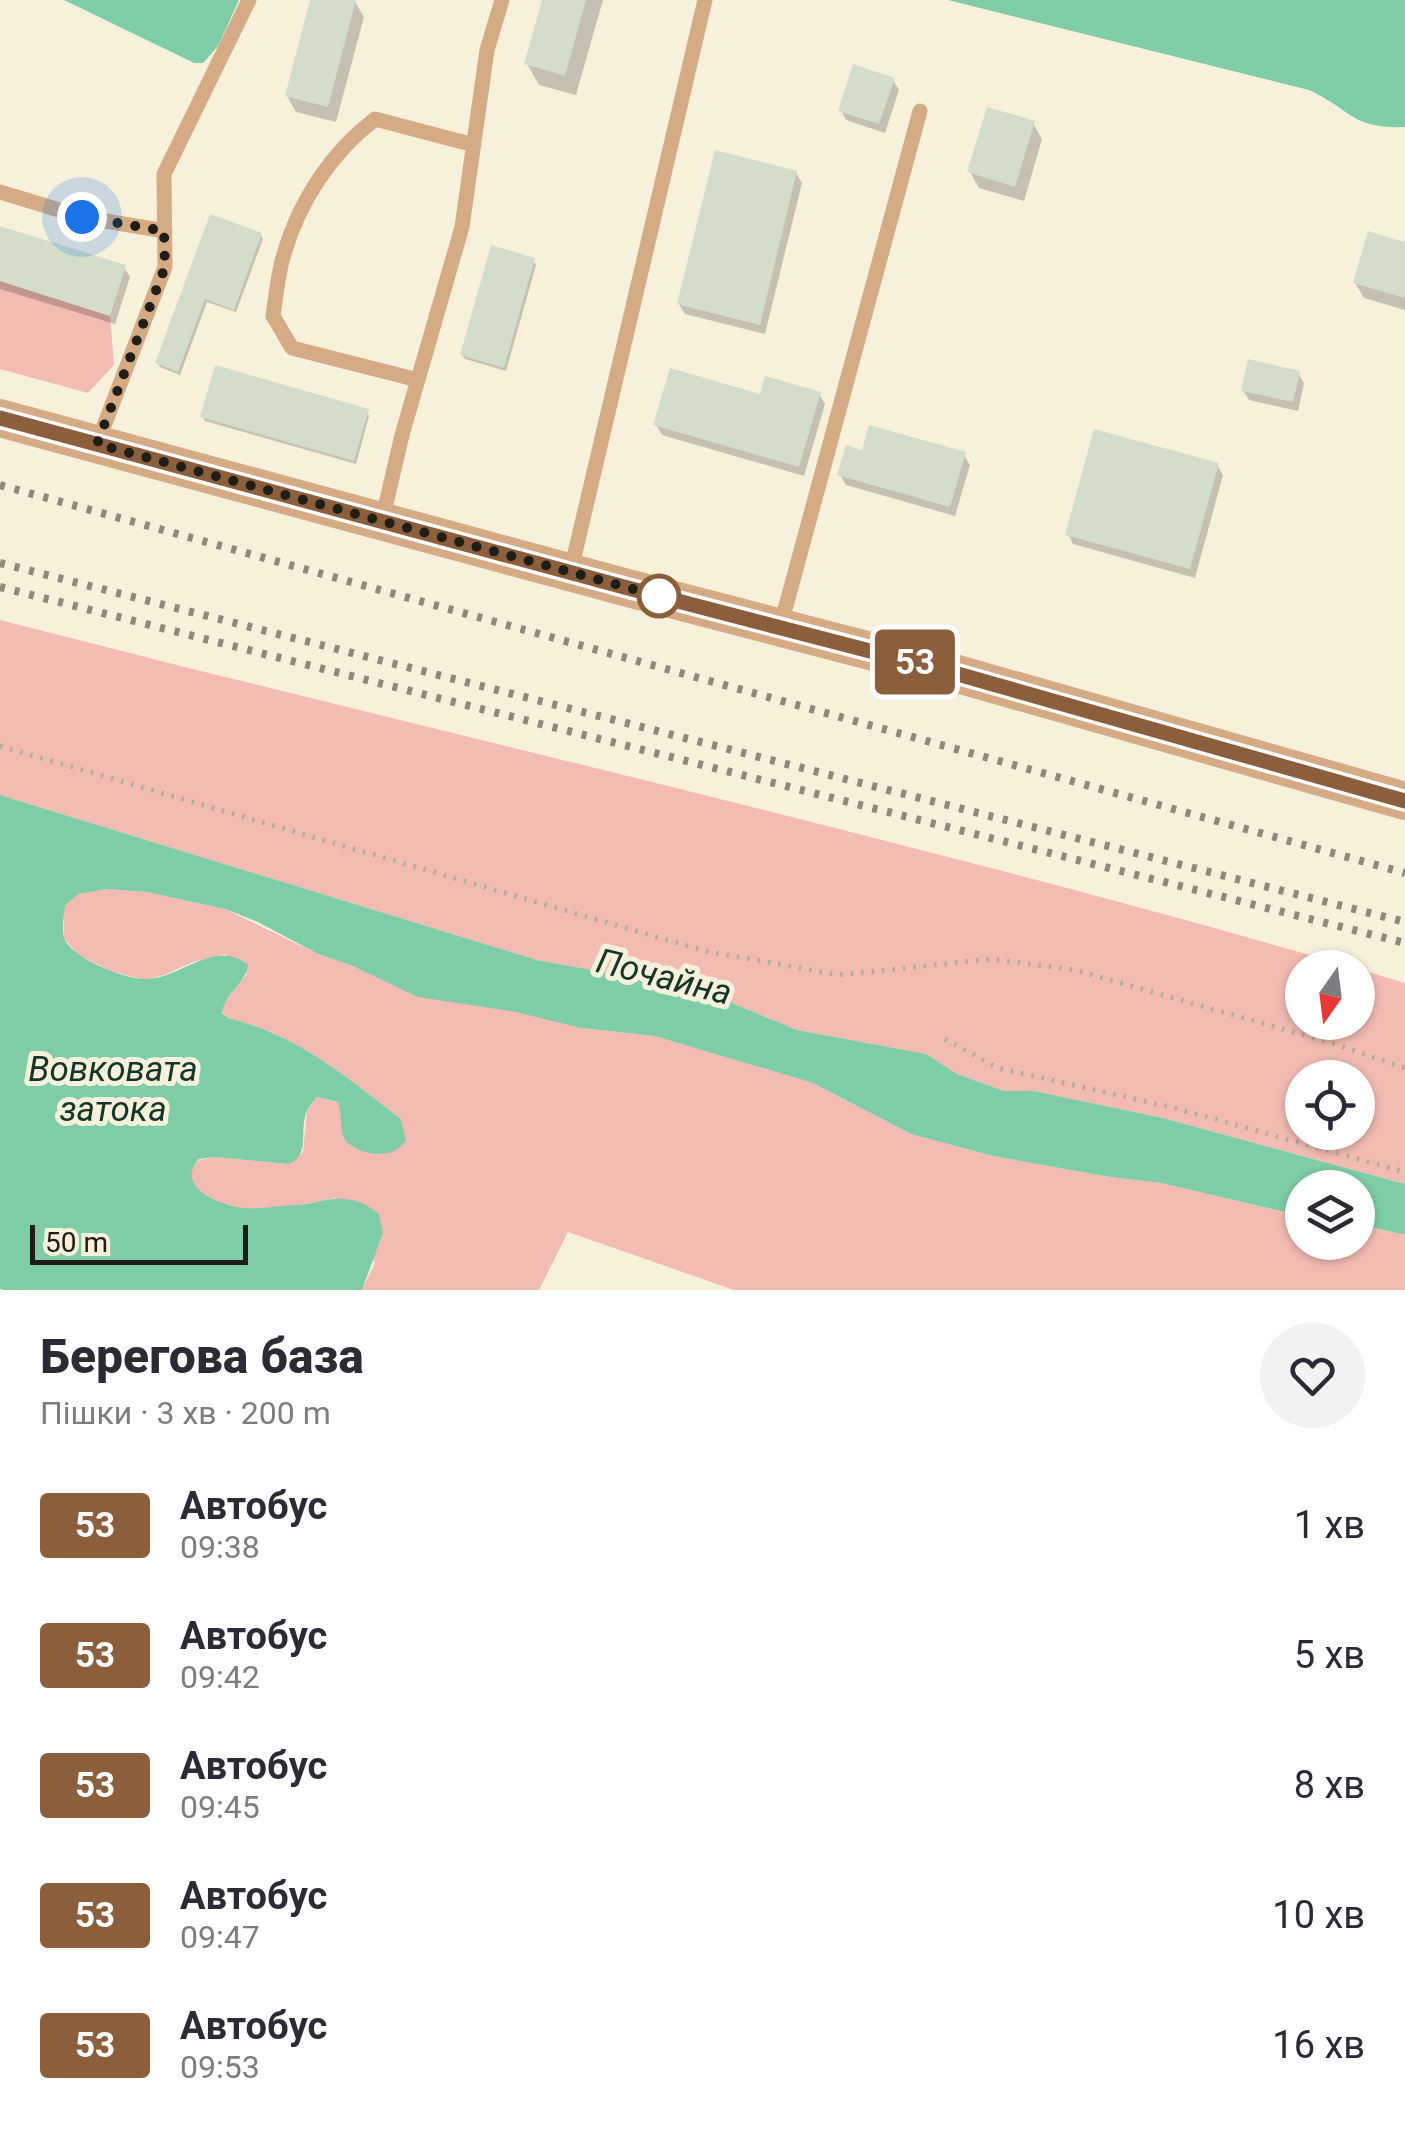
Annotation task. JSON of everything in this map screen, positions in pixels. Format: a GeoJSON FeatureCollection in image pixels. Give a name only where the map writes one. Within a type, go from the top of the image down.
{"type":"FeatureCollection","features":[{"type":"Feature","properties":{"kind":"street"},"geometry":{"type":"LineString","coordinates":[[0,418],[1042,697],[1405,802]]}},
{"type":"Feature","properties":{"kind":"lane"},"geometry":{"type":"LineString","coordinates":[[97,444],[165,267],[164,174],[249,0]]}},
{"type":"Feature","properties":{"kind":"lane"},"geometry":{"type":"LineString","coordinates":[[382,522],[462,227],[487,50],[502,0]]}},
{"type":"Feature","properties":{"kind":"lane"},"geometry":{"type":"LineString","coordinates":[[570,572],[705,0]]}},
{"type":"Feature","properties":{"kind":"lane"},"geometry":{"type":"LineString","coordinates":[[780,628],[920,112]]}},
{"type":"Feature","properties":{"kind":"lane"},"geometry":{"type":"LineString","coordinates":[[418,380],[292,348],[273,316],[284,253],[319,180],[346,141],[375,119],[474,146]]}},
{"type":"Feature","properties":{"kind":"lane"},"geometry":{"type":"LineString","coordinates":[[0,192],[82,217],[164,231]]}},
{"type":"Feature","properties":{"kind":"path"},"geometry":{"type":"LineString","coordinates":[[0,746],[706,951],[839,975],[992,960],[1075,970],[1332,1043],[1405,1068]]}},
{"type":"Feature","properties":{"kind":"path"},"geometry":{"type":"LineString","coordinates":[[945,1039],[998,1068],[1171,1107],[1405,1172]]}},
{"type":"Feature","properties":{"kind":"shaded area"},"geometry":{"type":"Polygon","coordinates":[[[0,281],[110,316],[114,365],[88,393],[0,369],[0,281]]]}},
{"type":"Feature","properties":{"kind":"shaded area"},"geometry":{"type":"Polygon","coordinates":[[[0,620],[1015,874],[1290,950],[1285,950],[1285,1040],[1375,1040],[1375,974],[1405,983],[1405,1184],[1375,1176],[1375,1170],[1354,1170],[1163,1118],[1034,1091],[1004,1091],[957,1074],[926,1054],[797,1030],[698,989],[537,960],[0,795],[0,620]]]}},
{"type":"Feature","properties":{"kind":"shaded area"},"geometry":{"type":"Polygon","coordinates":[[[107,889],[147,892],[225,909],[316,953],[355,967],[581,1028],[656,1036],[813,1083],[911,1134],[993,1156],[1161,1183],[1285,1212],[1285,1260],[1375,1260],[1375,1228],[1405,1235],[1405,1290],[734,1290],[568,1232],[539,1290],[362,1290],[375,1263],[335,1198],[282,1208],[224,1205],[195,1187],[191,1173],[199,1160],[216,1157],[288,1164],[303,1152],[307,1111],[317,1097],[338,1102],[343,1137],[400,1118],[299,1046],[228,1018],[222,1006],[247,974],[225,954],[144,980],[111,971],[78,955],[64,938],[64,905],[79,894],[107,889]]]}},
{"type":"Feature","properties":{"kind":"water"},"geometry":{"type":"Polygon","coordinates":[[[64,0],[239,0],[218,46],[203,63],[194,63],[64,0]]]}},
{"type":"Feature","properties":{"kind":"water"},"geometry":{"type":"Polygon","coordinates":[[[948,0],[1405,0],[1405,127],[1362,121],[1309,90],[948,0]]]}},
{"type":"Feature","properties":{"kind":"water","name":"Вовковата затока"},"geometry":{"type":"Polygon","coordinates":[[[0,795],[537,960],[698,989],[797,1030],[926,1054],[957,1074],[1004,1091],[1034,1091],[1163,1118],[1354,1170],[1285,1170],[1285,1212],[1161,1183],[993,1156],[911,1134],[813,1083],[655,1036],[581,1028],[516,1012],[418,997],[225,909],[147,892],[107,889],[79,894],[65,905],[64,937],[76,952],[112,971],[145,979],[210,957],[236,958],[248,965],[222,1013],[299,1046],[340,1072],[400,1118],[406,1140],[388,1153],[357,1149],[343,1135],[338,1102],[317,1097],[307,1111],[302,1149],[295,1160],[288,1164],[199,1159],[192,1178],[196,1186],[212,1199],[243,1208],[354,1200],[379,1214],[383,1233],[362,1290],[0,1289],[0,795]]]}},
{"type":"Feature","properties":{"kind":"water","name":"Вовковата затока"},"geometry":{"type":"Polygon","coordinates":[[[1375,1176],[1405,1184],[1405,1235],[1375,1228],[1375,1176]]]}},
{"type":"Feature","properties":{"kind":"building"},"geometry":{"type":"Polygon","coordinates":[[[310,0],[356,0],[328,107],[285,96],[310,0]]]}},
{"type":"Feature","properties":{"kind":"building"},"geometry":{"type":"Polygon","coordinates":[[[542,0],[586,0],[565,76],[524,64],[542,0]]]}},
{"type":"Feature","properties":{"kind":"building"},"geometry":{"type":"Polygon","coordinates":[[[853,64],[895,78],[879,124],[838,111],[853,64]]]}},
{"type":"Feature","properties":{"kind":"building"},"geometry":{"type":"Polygon","coordinates":[[[987,107],[1035,121],[1015,187],[967,172],[987,107]]]}},
{"type":"Feature","properties":{"kind":"building"},"geometry":{"type":"Polygon","coordinates":[[[715,150],[797,171],[760,325],[677,304],[715,150]]]}},
{"type":"Feature","properties":{"kind":"building"},"geometry":{"type":"Polygon","coordinates":[[[210,214],[262,233],[234,310],[205,299],[178,372],[155,363],[210,214]]]}},
{"type":"Feature","properties":{"kind":"building"},"geometry":{"type":"Polygon","coordinates":[[[0,226],[126,265],[110,316],[0,281],[0,226]]]}},
{"type":"Feature","properties":{"kind":"building"},"geometry":{"type":"Polygon","coordinates":[[[1368,231],[1405,242],[1405,298],[1353,283],[1368,231]]]}},
{"type":"Feature","properties":{"kind":"building"},"geometry":{"type":"Polygon","coordinates":[[[491,245],[535,258],[504,368],[460,355],[491,245]]]}},
{"type":"Feature","properties":{"kind":"building"},"geometry":{"type":"Polygon","coordinates":[[[1248,359],[1300,371],[1293,402],[1241,391],[1248,359]]]}},
{"type":"Feature","properties":{"kind":"building"},"geometry":{"type":"Polygon","coordinates":[[[215,365],[369,409],[354,461],[200,417],[215,365]]]}},
{"type":"Feature","properties":{"kind":"building"},"geometry":{"type":"Polygon","coordinates":[[[670,368],[760,394],[765,376],[821,392],[799,467],[653,425],[670,368]]]}},
{"type":"Feature","properties":{"kind":"building"},"geometry":{"type":"Polygon","coordinates":[[[869,425],[966,452],[950,507],[837,475],[846,445],[862,450],[869,425]]]}},
{"type":"Feature","properties":{"kind":"building"},"geometry":{"type":"Polygon","coordinates":[[[1094,429],[1219,463],[1190,569],[1065,535],[1094,429]]]}},
{"type":"Feature","properties":{"kind":"railway"},"geometry":{"type":"LineString","coordinates":[[0,485],[1405,873]]}},
{"type":"Feature","properties":{"kind":"railway"},"geometry":{"type":"LineString","coordinates":[[0,563],[1405,922]]}},
{"type":"Feature","properties":{"kind":"railway"},"geometry":{"type":"LineString","coordinates":[[0,587],[1405,943]]}},
{"type":"Feature","properties":{"kind":"bus line","name":"53"},"geometry":{"type":"LineString","coordinates":[[0,418],[947,671],[1405,801]]}},
{"type":"Feature","properties":{"kind":"route"},"geometry":{"type":"LineString","coordinates":[[82,217],[164,231],[165,267],[97,444],[659,596]]}},
{"type":"Feature","properties":{"kind":"water label","name":"Почайна"},"geometry":{"type":"Point","coordinates":[664,977]}}]}
